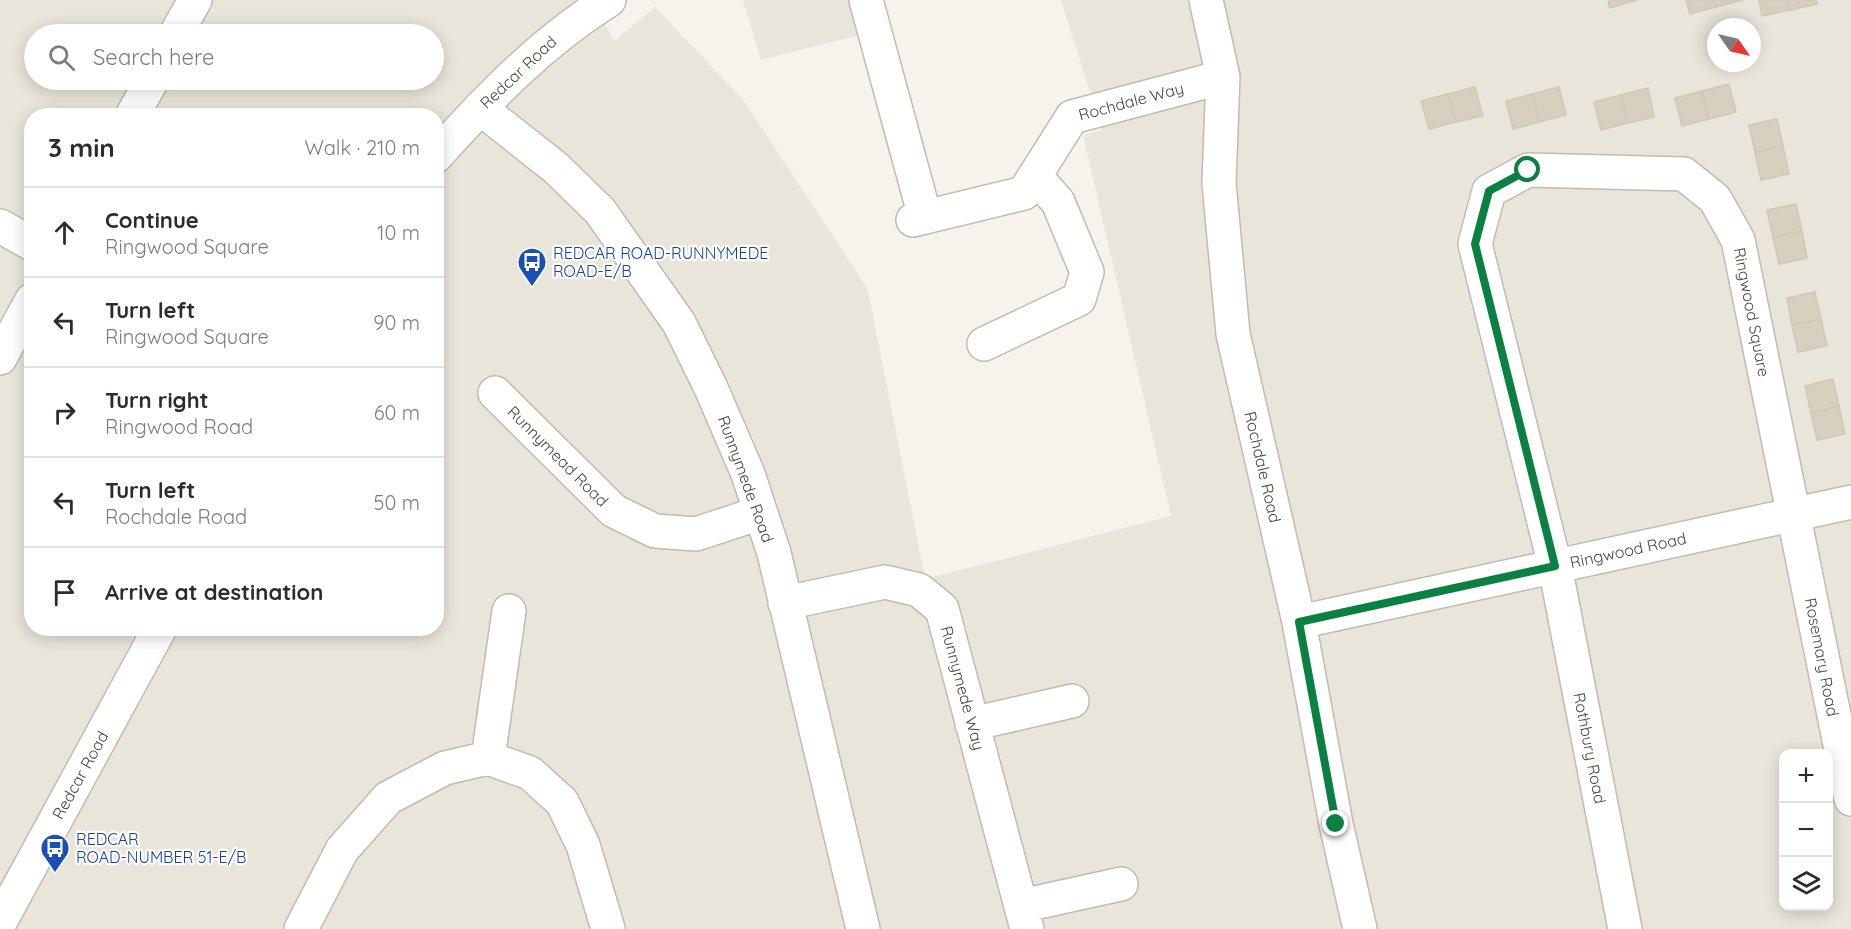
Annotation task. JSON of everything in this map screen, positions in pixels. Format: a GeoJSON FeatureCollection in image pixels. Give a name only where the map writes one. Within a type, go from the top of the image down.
{"type":"FeatureCollection","features":[{"type":"Feature","properties":{"kind":"street"},"geometry":{"type":"LineString","coordinates":[[182,24],[195,0]]}},
{"type":"Feature","properties":{"kind":"street","name":"Redcar Road"},"geometry":{"type":"LineString","coordinates":[[444,147],[498,88],[570,25],[609,0]]}},
{"type":"Feature","properties":{"kind":"street","name":"Rochdale Way"},"geometry":{"type":"LineString","coordinates":[[866,0],[919,219],[1024,193],[1072,117],[1223,77]]}},
{"type":"Feature","properties":{"kind":"street","name":"Rochdale Road"},"geometry":{"type":"LineString","coordinates":[[1206,0],[1223,77],[1219,183],[1233,334],[1299,622],[1336,824],[1360,929]]}},
{"type":"Feature","properties":{"kind":"street"},"geometry":{"type":"LineString","coordinates":[[136,108],[146,90]]}},
{"type":"Feature","properties":{"kind":"street","name":"Runnymede Road"},"geometry":{"type":"LineString","coordinates":[[480,108],[556,168],[600,211],[680,323],[711,388],[748,474],[774,554],[862,929]]}},
{"type":"Feature","properties":{"kind":"street","name":"Ringwood Square"},"geometry":{"type":"LineString","coordinates":[[1555,566],[1475,244],[1489,191],[1528,170],[1684,174],[1715,198],[1738,240],[1793,515]]}},
{"type":"Feature","properties":{"kind":"street"},"geometry":{"type":"LineString","coordinates":[[984,344],[1079,299],[1087,272],[1058,201],[1035,176]]}},
{"type":"Feature","properties":{"kind":"street"},"geometry":{"type":"LineString","coordinates":[[0,226],[24,240]]}},
{"type":"Feature","properties":{"kind":"street"},"geometry":{"type":"LineString","coordinates":[[0,358],[24,314]]}},
{"type":"Feature","properties":{"kind":"street","name":"Runnymead Road"},"geometry":{"type":"LineString","coordinates":[[495,393],[614,511],[655,531],[696,534],[760,513]]}},
{"type":"Feature","properties":{"kind":"street","name":"Ringwood Road"},"geometry":{"type":"LineString","coordinates":[[1299,622],[1851,502]]}},
{"type":"Feature","properties":{"kind":"street","name":"Rosemary Road"},"geometry":{"type":"LineString","coordinates":[[1793,515],[1851,800]]}},
{"type":"Feature","properties":{"kind":"street","name":"Rothbury Road"},"geometry":{"type":"LineString","coordinates":[[1555,566],[1625,929]]}},
{"type":"Feature","properties":{"kind":"street","name":"Runnymede Way"},"geometry":{"type":"LineString","coordinates":[[785,603],[885,582],[919,590],[942,609],[1024,917]]}},
{"type":"Feature","properties":{"kind":"street"},"geometry":{"type":"LineString","coordinates":[[488,758],[509,611]]}},
{"type":"Feature","properties":{"kind":"street","name":"Redcar Road"},"geometry":{"type":"LineString","coordinates":[[0,922],[156,636]]}},
{"type":"Feature","properties":{"kind":"street"},"geometry":{"type":"LineString","coordinates":[[972,724],[1072,701]]}},
{"type":"Feature","properties":{"kind":"street"},"geometry":{"type":"LineString","coordinates":[[301,929],[342,850],[388,798],[445,768],[488,758],[531,773],[562,801],[583,845],[608,929]]}},
{"type":"Feature","properties":{"kind":"street"},"geometry":{"type":"LineString","coordinates":[[1024,917],[1120,884]]}},
{"type":"Feature","properties":{"kind":"shaded area"},"geometry":{"type":"Polygon","coordinates":[[[0,0],[592,0],[614,41],[655,7],[745,102],[868,290],[925,579],[1171,516],[1083,135],[1102,130],[1061,0],[1851,0],[1851,929],[0,929],[0,0]]]}},
{"type":"Feature","properties":{"kind":"shaded area"},"geometry":{"type":"Polygon","coordinates":[[[743,0],[857,0],[868,33],[761,60],[743,0]]]}},
{"type":"Feature","properties":{"kind":"building"},"geometry":{"type":"Polygon","coordinates":[[[1608,0],[1637,0],[1610,8],[1608,0]]]}},
{"type":"Feature","properties":{"kind":"building"},"geometry":{"type":"Polygon","coordinates":[[[1686,0],[1714,0],[1716,7],[1690,14],[1686,0]]]}},
{"type":"Feature","properties":{"kind":"building"},"geometry":{"type":"Polygon","coordinates":[[[1714,0],[1743,0],[1716,7],[1714,0]]]}},
{"type":"Feature","properties":{"kind":"building"},"geometry":{"type":"Polygon","coordinates":[[[1759,0],[1788,0],[1790,10],[1762,16],[1759,0]]]}},
{"type":"Feature","properties":{"kind":"building"},"geometry":{"type":"Polygon","coordinates":[[[1788,0],[1816,0],[1817,4],[1790,10],[1788,0]]]}},
{"type":"Feature","properties":{"kind":"building"},"geometry":{"type":"Polygon","coordinates":[[[1729,84],[1736,112],[1709,119],[1702,91],[1729,84]]]}},
{"type":"Feature","properties":{"kind":"building"},"geometry":{"type":"Polygon","coordinates":[[[1475,87],[1483,116],[1456,122],[1448,94],[1475,87]]]}},
{"type":"Feature","properties":{"kind":"building"},"geometry":{"type":"Polygon","coordinates":[[[1559,87],[1566,115],[1539,122],[1533,94],[1559,87]]]}},
{"type":"Feature","properties":{"kind":"building"},"geometry":{"type":"Polygon","coordinates":[[[1648,88],[1654,117],[1628,123],[1621,95],[1648,88]]]}},
{"type":"Feature","properties":{"kind":"building"},"geometry":{"type":"Polygon","coordinates":[[[1702,91],[1709,119],[1682,126],[1675,98],[1702,91]]]}},
{"type":"Feature","properties":{"kind":"building"},"geometry":{"type":"Polygon","coordinates":[[[1448,94],[1456,122],[1429,129],[1421,101],[1448,94]]]}},
{"type":"Feature","properties":{"kind":"building"},"geometry":{"type":"Polygon","coordinates":[[[1533,94],[1539,122],[1513,129],[1506,101],[1533,94]]]}},
{"type":"Feature","properties":{"kind":"building"},"geometry":{"type":"Polygon","coordinates":[[[1621,95],[1628,123],[1601,130],[1594,102],[1621,95]]]}},
{"type":"Feature","properties":{"kind":"building"},"geometry":{"type":"Polygon","coordinates":[[[1777,119],[1783,146],[1755,152],[1749,125],[1777,119]]]}},
{"type":"Feature","properties":{"kind":"building"},"geometry":{"type":"Polygon","coordinates":[[[1783,146],[1789,174],[1761,180],[1755,152],[1783,146]]]}},
{"type":"Feature","properties":{"kind":"building"},"geometry":{"type":"Polygon","coordinates":[[[1796,204],[1802,231],[1773,237],[1767,210],[1796,204]]]}},
{"type":"Feature","properties":{"kind":"building"},"geometry":{"type":"Polygon","coordinates":[[[1802,231],[1807,258],[1779,264],[1773,237],[1802,231]]]}},
{"type":"Feature","properties":{"kind":"building"},"geometry":{"type":"Polygon","coordinates":[[[1815,292],[1821,319],[1792,325],[1787,298],[1815,292]]]}},
{"type":"Feature","properties":{"kind":"building"},"geometry":{"type":"Polygon","coordinates":[[[1821,319],[1827,346],[1798,352],[1792,325],[1821,319]]]}},
{"type":"Feature","properties":{"kind":"building"},"geometry":{"type":"Polygon","coordinates":[[[1833,379],[1839,406],[1811,413],[1805,386],[1833,379]]]}},
{"type":"Feature","properties":{"kind":"building"},"geometry":{"type":"Polygon","coordinates":[[[1839,406],[1845,434],[1817,440],[1811,413],[1839,406]]]}},
{"type":"Feature","properties":{"kind":"place","name":"REDCAR ROAD-RUNNYMEDE ROAD-E/B"},"geometry":{"type":"Point","coordinates":[532,288]}},
{"type":"Feature","properties":{"kind":"place","name":"REDCAR ROAD-NUMBER 51-E/B"},"geometry":{"type":"Point","coordinates":[55,874]}},
{"type":"Feature","properties":{"kind":"route"},"geometry":{"type":"LineString","coordinates":[[1336,824],[1299,622],[1555,566],[1475,244],[1489,191],[1528,170]]}}]}
